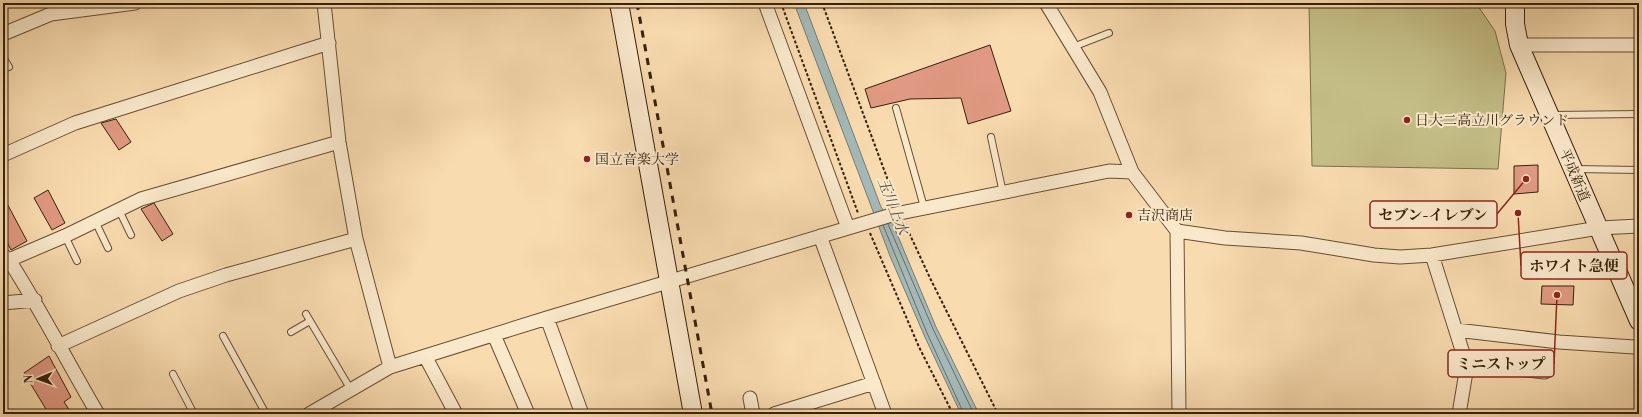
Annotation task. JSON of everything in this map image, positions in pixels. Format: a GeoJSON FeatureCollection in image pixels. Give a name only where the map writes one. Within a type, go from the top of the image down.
{"type":"FeatureCollection","features":[{"type":"Feature","properties":{"kind":"street"},"geometry":{"type":"LineString","coordinates":[[3,34],[51,14],[135,3]]}},
{"type":"Feature","properties":{"kind":"street"},"geometry":{"type":"LineString","coordinates":[[324,3],[339,142],[356,239],[390,367]]}},
{"type":"Feature","properties":{"kind":"street"},"geometry":{"type":"LineString","coordinates":[[619,3],[693,414]]}},
{"type":"Feature","properties":{"kind":"street"},"geometry":{"type":"LineString","coordinates":[[766,3],[848,228]]}},
{"type":"Feature","properties":{"kind":"street"},"geometry":{"type":"LineString","coordinates":[[1046,3],[1100,92],[1132,172],[1177,231],[1179,414]]}},
{"type":"Feature","properties":{"kind":"street","name":"平成新道"},"geometry":{"type":"LineString","coordinates":[[1515,3],[1515,24],[1519,45],[1639,321]]}},
{"type":"Feature","properties":{"kind":"street"},"geometry":{"type":"LineString","coordinates":[[3,155],[75,122],[329,43]]}},
{"type":"Feature","properties":{"kind":"street"},"geometry":{"type":"LineString","coordinates":[[1519,45],[1639,45]]}},
{"type":"Feature","properties":{"kind":"street"},"geometry":{"type":"LineString","coordinates":[[98,414],[58,346],[35,300],[6,257],[65,236],[141,199],[339,142]]}},
{"type":"Feature","properties":{"kind":"street"},"geometry":{"type":"LineString","coordinates":[[309,414],[390,367],[820,236],[924,207],[1109,171],[1132,172]]}},
{"type":"Feature","properties":{"kind":"street"},"geometry":{"type":"LineString","coordinates":[[1177,231],[1225,238],[1302,243],[1374,255],[1400,257],[1432,254],[1599,228],[1639,226]]}},
{"type":"Feature","properties":{"kind":"street"},"geometry":{"type":"LineString","coordinates":[[820,236],[885,414]]}},
{"type":"Feature","properties":{"kind":"street"},"geometry":{"type":"LineString","coordinates":[[58,346],[179,291],[226,275],[356,239]]}},
{"type":"Feature","properties":{"kind":"street"},"geometry":{"type":"LineString","coordinates":[[1432,254],[1467,366],[1459,414]]}},
{"type":"Feature","properties":{"kind":"street"},"geometry":{"type":"LineString","coordinates":[[3,303],[35,300]]}},
{"type":"Feature","properties":{"kind":"street"},"geometry":{"type":"LineString","coordinates":[[547,318],[582,414]]}},
{"type":"Feature","properties":{"kind":"street"},"geometry":{"type":"LineString","coordinates":[[1456,330],[1559,342],[1634,347],[1639,345]]}},
{"type":"Feature","properties":{"kind":"street"},"geometry":{"type":"LineString","coordinates":[[494,335],[528,414]]}},
{"type":"Feature","properties":{"kind":"street"},"geometry":{"type":"LineString","coordinates":[[425,356],[456,414]]}},
{"type":"Feature","properties":{"kind":"street"},"geometry":{"type":"LineString","coordinates":[[1467,366],[1488,366],[1545,372]]}},
{"type":"Feature","properties":{"kind":"street"},"geometry":{"type":"LineString","coordinates":[[774,414],[874,383]]}},
{"type":"Feature","properties":{"kind":"street"},"geometry":{"type":"LineString","coordinates":[[750,398],[753,414]]}},
{"type":"Feature","properties":{"kind":"lane"},"geometry":{"type":"LineString","coordinates":[[1073,47],[1109,33]]}},
{"type":"Feature","properties":{"kind":"lane"},"geometry":{"type":"LineString","coordinates":[[3,57],[9,67]]}},
{"type":"Feature","properties":{"kind":"lane"},"geometry":{"type":"LineString","coordinates":[[896,108],[924,207]]}},
{"type":"Feature","properties":{"kind":"lane"},"geometry":{"type":"LineString","coordinates":[[1550,115],[1639,114]]}},
{"type":"Feature","properties":{"kind":"lane"},"geometry":{"type":"LineString","coordinates":[[991,136],[1003,192]]}},
{"type":"Feature","properties":{"kind":"lane"},"geometry":{"type":"LineString","coordinates":[[1573,169],[1639,170]]}},
{"type":"Feature","properties":{"kind":"lane"},"geometry":{"type":"LineString","coordinates":[[119,210],[131,235]]}},
{"type":"Feature","properties":{"kind":"lane"},"geometry":{"type":"LineString","coordinates":[[95,221],[108,248]]}},
{"type":"Feature","properties":{"kind":"lane"},"geometry":{"type":"LineString","coordinates":[[65,236],[77,261]]}},
{"type":"Feature","properties":{"kind":"lane"},"geometry":{"type":"LineString","coordinates":[[306,314],[351,390]]}},
{"type":"Feature","properties":{"kind":"lane"},"geometry":{"type":"LineString","coordinates":[[292,332],[310,321]]}},
{"type":"Feature","properties":{"kind":"lane"},"geometry":{"type":"LineString","coordinates":[[223,336],[266,414]]}},
{"type":"Feature","properties":{"kind":"lane"},"geometry":{"type":"LineString","coordinates":[[173,374],[194,414]]}},
{"type":"Feature","properties":{"kind":"path"},"geometry":{"type":"LineString","coordinates":[[781,3],[858,212],[869,222],[919,347],[953,414]]}},
{"type":"Feature","properties":{"kind":"shaded area","name":"日大二高立川グラウンド"},"geometry":{"type":"Polygon","coordinates":[[[1309,3],[1476,3],[1495,31],[1506,73],[1498,169],[1312,166],[1309,3]]]}},
{"type":"Feature","properties":{"kind":"water"},"geometry":{"type":"Polygon","coordinates":[[[794,3],[804,3],[881,207],[892,222],[936,327],[979,414],[961,414],[924,335],[890,256],[794,3]]]}},
{"type":"Feature","properties":{"kind":"building"},"geometry":{"type":"Polygon","coordinates":[[[990,45],[1011,111],[968,124],[961,98],[910,99],[871,108],[865,89],[990,45]]]}},
{"type":"Feature","properties":{"kind":"building"},"geometry":{"type":"Polygon","coordinates":[[[116,119],[131,142],[119,150],[101,123],[116,119]]]}},
{"type":"Feature","properties":{"kind":"building"},"geometry":{"type":"Polygon","coordinates":[[[1538,165],[1538,192],[1514,194],[1514,166],[1538,165]]]}},
{"type":"Feature","properties":{"kind":"building"},"geometry":{"type":"Polygon","coordinates":[[[48,190],[65,223],[52,230],[34,198],[48,190]]]}},
{"type":"Feature","properties":{"kind":"building"},"geometry":{"type":"Polygon","coordinates":[[[3,196],[27,241],[11,250],[3,234],[3,196]]]}},
{"type":"Feature","properties":{"kind":"building"},"geometry":{"type":"Polygon","coordinates":[[[154,203],[173,234],[162,241],[141,209],[154,203]]]}},
{"type":"Feature","properties":{"kind":"building"},"geometry":{"type":"Polygon","coordinates":[[[1542,286],[1574,286],[1573,305],[1541,304],[1542,286]]]}},
{"type":"Feature","properties":{"kind":"building"},"geometry":{"type":"Polygon","coordinates":[[[49,356],[71,397],[64,402],[72,414],[49,414],[24,373],[49,356]]]}},
{"type":"Feature","properties":{"kind":"railway"},"geometry":{"type":"LineString","coordinates":[[637,3],[712,414]]}},
{"type":"Feature","properties":{"kind":"place","name":"日大二高立川グラウンド"},"geometry":{"type":"Point","coordinates":[1407,120]}},
{"type":"Feature","properties":{"kind":"place","name":"国立音楽大学"},"geometry":{"type":"Point","coordinates":[587,159]}},
{"type":"Feature","properties":{"kind":"place","name":"セブン-イレブン"},"geometry":{"type":"Point","coordinates":[1526,179]}},
{"type":"Feature","properties":{"kind":"place","name":"ホワイト急便"},"geometry":{"type":"Point","coordinates":[1518,213]}},
{"type":"Feature","properties":{"kind":"place","name":"吉沢商店"},"geometry":{"type":"Point","coordinates":[1129,215]}},
{"type":"Feature","properties":{"kind":"place","name":"ミニストップ"},"geometry":{"type":"Point","coordinates":[1557,295]}},
{"type":"Feature","properties":{"kind":"water label","name":"玉川上水"},"geometry":{"type":"Point","coordinates":[893,206]}}]}
